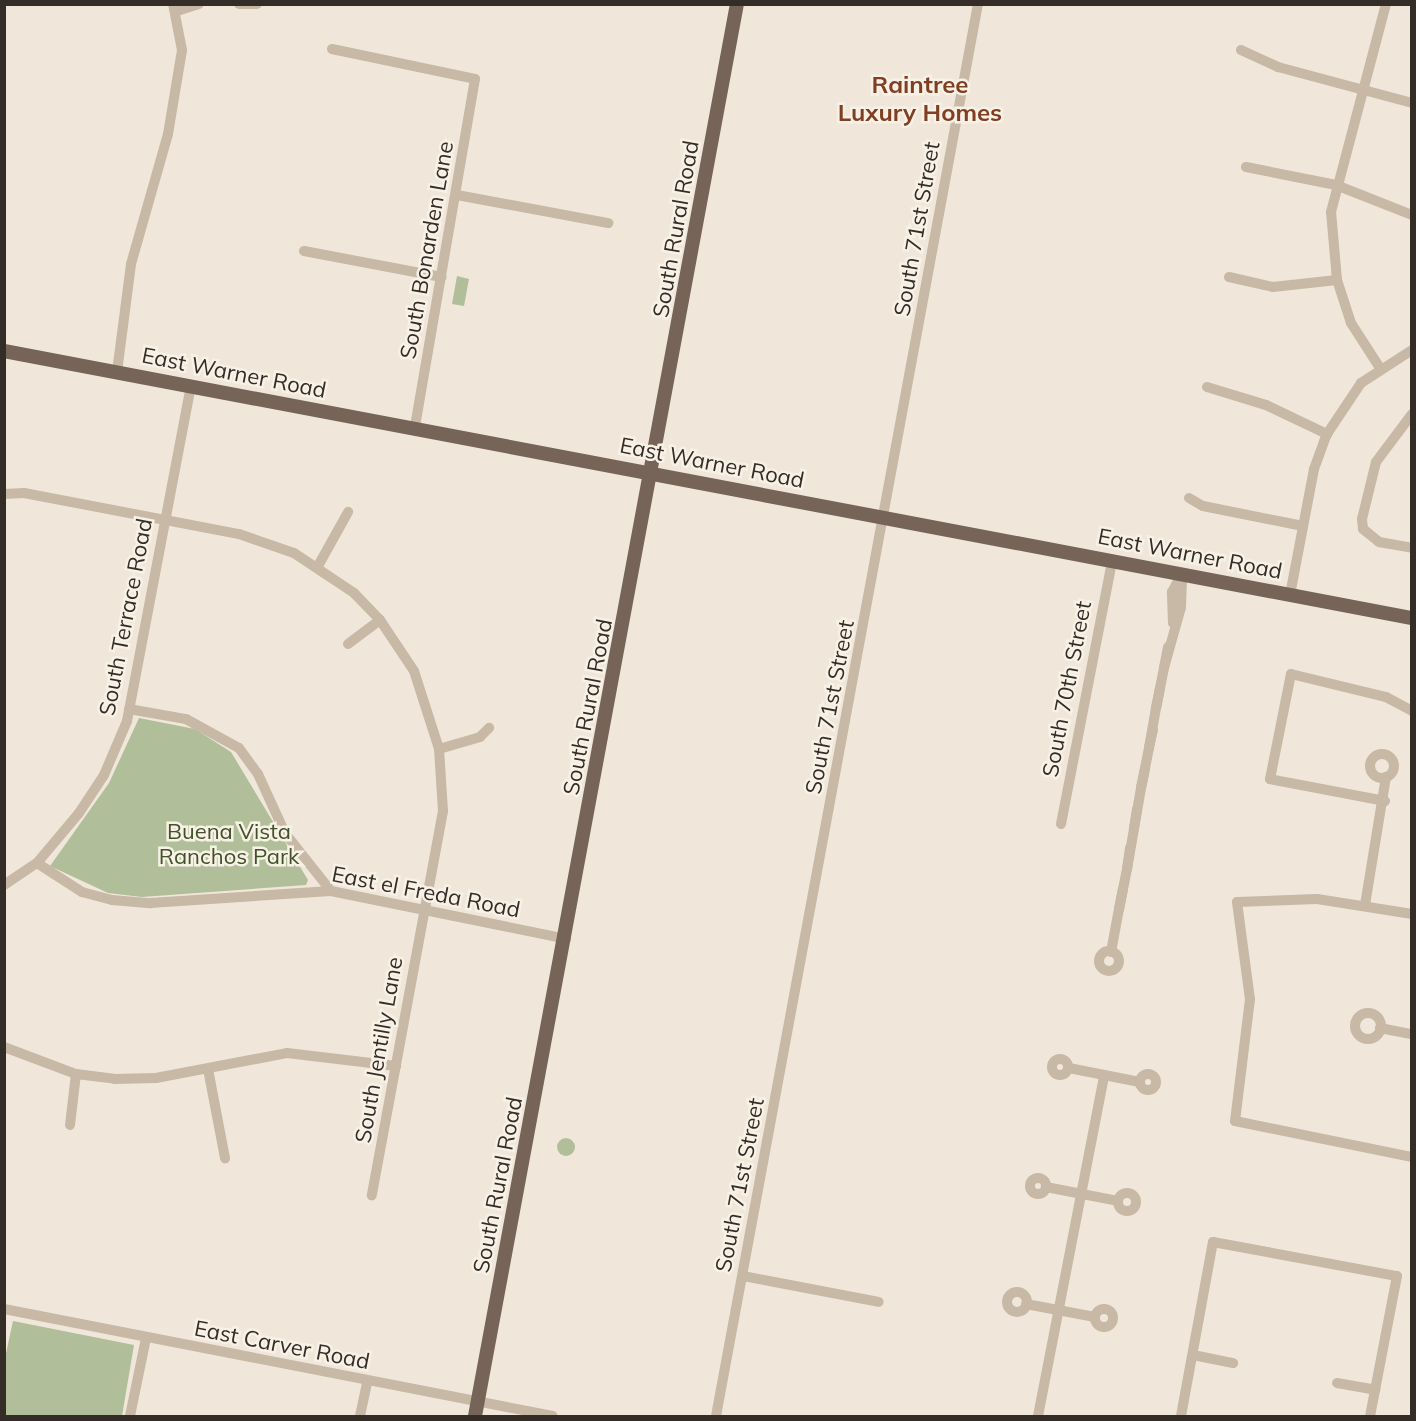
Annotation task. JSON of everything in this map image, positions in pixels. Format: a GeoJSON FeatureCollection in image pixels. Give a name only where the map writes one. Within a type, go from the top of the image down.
{"type":"FeatureCollection","features":[{"type":"Feature","properties":{"kind":"main road","name":"South Rural Road"},"geometry":{"type":"LineString","coordinates":[[475,1416],[654,473],[736,5]]}},
{"type":"Feature","properties":{"kind":"main road","name":"East Warner Road"},"geometry":{"type":"LineString","coordinates":[[4,351],[1412,618]]}},
{"type":"Feature","properties":{"kind":"street"},"geometry":{"type":"LineString","coordinates":[[117,372],[131,264],[168,134],[182,50],[175,8],[199,4]]}},
{"type":"Feature","properties":{"kind":"street"},"geometry":{"type":"LineString","coordinates":[[239,4],[257,4]]}},
{"type":"Feature","properties":{"kind":"street","name":"South 71st Street"},"geometry":{"type":"LineString","coordinates":[[716,1416],[885,517],[978,4]]}},
{"type":"Feature","properties":{"kind":"street"},"geometry":{"type":"LineString","coordinates":[[1380,368],[1351,323],[1337,280],[1331,247],[1336,185],[1386,4]]}},
{"type":"Feature","properties":{"kind":"street","name":"South Bonarden Lane"},"geometry":{"type":"LineString","coordinates":[[332,49],[475,79],[457,195],[415,428]]}},
{"type":"Feature","properties":{"kind":"street"},"geometry":{"type":"LineString","coordinates":[[1241,50],[1278,67],[1412,103]]}},
{"type":"Feature","properties":{"kind":"street"},"geometry":{"type":"LineString","coordinates":[[1246,167],[1336,185],[1412,215]]}},
{"type":"Feature","properties":{"kind":"street"},"geometry":{"type":"LineString","coordinates":[[457,195],[608,223]]}},
{"type":"Feature","properties":{"kind":"street"},"geometry":{"type":"LineString","coordinates":[[304,251],[442,277]]}},
{"type":"Feature","properties":{"kind":"street"},"geometry":{"type":"LineString","coordinates":[[1228,277],[1273,287],[1337,280]]}},
{"type":"Feature","properties":{"kind":"street"},"geometry":{"type":"LineString","coordinates":[[1290,595],[1303,526],[1327,434],[1361,383],[1380,368],[1412,350]]}},
{"type":"Feature","properties":{"kind":"street","name":"South Terrace Road"},"geometry":{"type":"LineString","coordinates":[[4,885],[37,863],[105,774],[129,709],[191,386]]}},
{"type":"Feature","properties":{"kind":"street"},"geometry":{"type":"LineString","coordinates":[[1207,387],[1266,405],[1327,434]]}},
{"type":"Feature","properties":{"kind":"street"},"geometry":{"type":"LineString","coordinates":[[1412,414],[1388,439],[1376,462],[1363,529],[1379,542],[1412,548]]}},
{"type":"Feature","properties":{"kind":"street","name":"South Jentilly Lane"},"geometry":{"type":"LineString","coordinates":[[5,493],[239,534],[318,566],[380,620],[414,671],[439,749],[443,811],[372,1196]]}},
{"type":"Feature","properties":{"kind":"street"},"geometry":{"type":"LineString","coordinates":[[1189,498],[1203,506],[1303,526]]}},
{"type":"Feature","properties":{"kind":"street"},"geometry":{"type":"LineString","coordinates":[[318,566],[348,512]]}},
{"type":"Feature","properties":{"kind":"street","name":"South 70th Street"},"geometry":{"type":"LineString","coordinates":[[1061,824],[1112,561]]}},
{"type":"Feature","properties":{"kind":"street"},"geometry":{"type":"LineString","coordinates":[[1111,952],[1173,622],[1180,607],[1182,574]]}},
{"type":"Feature","properties":{"kind":"street"},"geometry":{"type":"LineString","coordinates":[[348,644],[380,620]]}},
{"type":"Feature","properties":{"kind":"street"},"geometry":{"type":"LineString","coordinates":[[1384,801],[1270,779],[1291,674],[1386,697],[1412,711]]}},
{"type":"Feature","properties":{"kind":"street"},"geometry":{"type":"LineString","coordinates":[[129,709],[186,719],[239,748],[258,774],[285,833],[331,891]]}},
{"type":"Feature","properties":{"kind":"street"},"geometry":{"type":"LineString","coordinates":[[439,749],[480,737],[489,728]]}},
{"type":"Feature","properties":{"kind":"street"},"geometry":{"type":"LineString","coordinates":[[1365,905],[1384,801],[1386,777]]}},
{"type":"Feature","properties":{"kind":"street","name":"East el Freda Road"},"geometry":{"type":"LineString","coordinates":[[37,863],[82,892],[111,900],[150,903],[331,891],[566,939]]}},
{"type":"Feature","properties":{"kind":"street"},"geometry":{"type":"LineString","coordinates":[[1412,914],[1317,899],[1237,902],[1250,999],[1235,1121],[1412,1157]]}},
{"type":"Feature","properties":{"kind":"street"},"geometry":{"type":"LineString","coordinates":[[1380,1028],[1412,1034]]}},
{"type":"Feature","properties":{"kind":"street"},"geometry":{"type":"LineString","coordinates":[[4,1047],[76,1074],[156,1078],[287,1053],[396,1066]]}},
{"type":"Feature","properties":{"kind":"street"},"geometry":{"type":"LineString","coordinates":[[1069,1068],[1140,1082]]}},
{"type":"Feature","properties":{"kind":"street"},"geometry":{"type":"LineString","coordinates":[[208,1069],[225,1158]]}},
{"type":"Feature","properties":{"kind":"street"},"geometry":{"type":"LineString","coordinates":[[70,1125],[76,1074]]}},
{"type":"Feature","properties":{"kind":"street"},"geometry":{"type":"LineString","coordinates":[[1038,1416],[1083,1194],[1104,1075]]}},
{"type":"Feature","properties":{"kind":"street"},"geometry":{"type":"LineString","coordinates":[[1046,1187],[1118,1201]]}},
{"type":"Feature","properties":{"kind":"street"},"geometry":{"type":"LineString","coordinates":[[1181,1416],[1213,1242],[1397,1276],[1370,1416]]}},
{"type":"Feature","properties":{"kind":"street"},"geometry":{"type":"LineString","coordinates":[[743,1276],[879,1302]]}},
{"type":"Feature","properties":{"kind":"street"},"geometry":{"type":"LineString","coordinates":[[1026,1304],[1095,1317]]}},
{"type":"Feature","properties":{"kind":"street","name":"East Carver Road"},"geometry":{"type":"LineString","coordinates":[[4,1309],[367,1382],[553,1416]]}},
{"type":"Feature","properties":{"kind":"street"},"geometry":{"type":"LineString","coordinates":[[130,1416],[146,1338]]}},
{"type":"Feature","properties":{"kind":"street"},"geometry":{"type":"LineString","coordinates":[[1192,1355],[1233,1363]]}},
{"type":"Feature","properties":{"kind":"street"},"geometry":{"type":"LineString","coordinates":[[360,1416],[367,1382]]}},
{"type":"Feature","properties":{"kind":"street"},"geometry":{"type":"LineString","coordinates":[[1337,1383],[1375,1390]]}},
{"type":"Feature","properties":{"kind":"green space"},"geometry":{"type":"Polygon","coordinates":[[[457,276],[469,279],[464,306],[452,304],[457,276]]]}},
{"type":"Feature","properties":{"kind":"green space","name":"Buena Vista Ranchos Park"},"geometry":{"type":"Polygon","coordinates":[[[139,718],[195,729],[231,752],[308,880],[306,885],[142,897],[108,893],[50,866],[109,783],[139,718]]]}},
{"type":"Feature","properties":{"kind":"green space"},"geometry":{"type":"Polygon","coordinates":[[[566,1138],[572,1141],[575,1147],[572,1153],[566,1156],[560,1153],[557,1147],[560,1141],[566,1138]]]}},
{"type":"Feature","properties":{"kind":"green space"},"geometry":{"type":"Polygon","coordinates":[[[13,1321],[134,1345],[122,1416],[5,1416],[5,1358],[13,1321]]]}},
{"type":"Feature","properties":{"kind":"water"},"geometry":{"type":"Polygon","coordinates":[[[207,825],[212,827],[214,832],[212,837],[207,839],[202,837],[200,832],[202,827],[207,825]]]}},
{"type":"Feature","properties":{"kind":"district","name":"Raintree Luxury Homes"},"geometry":{"type":"Point","coordinates":[920,99]}}]}
